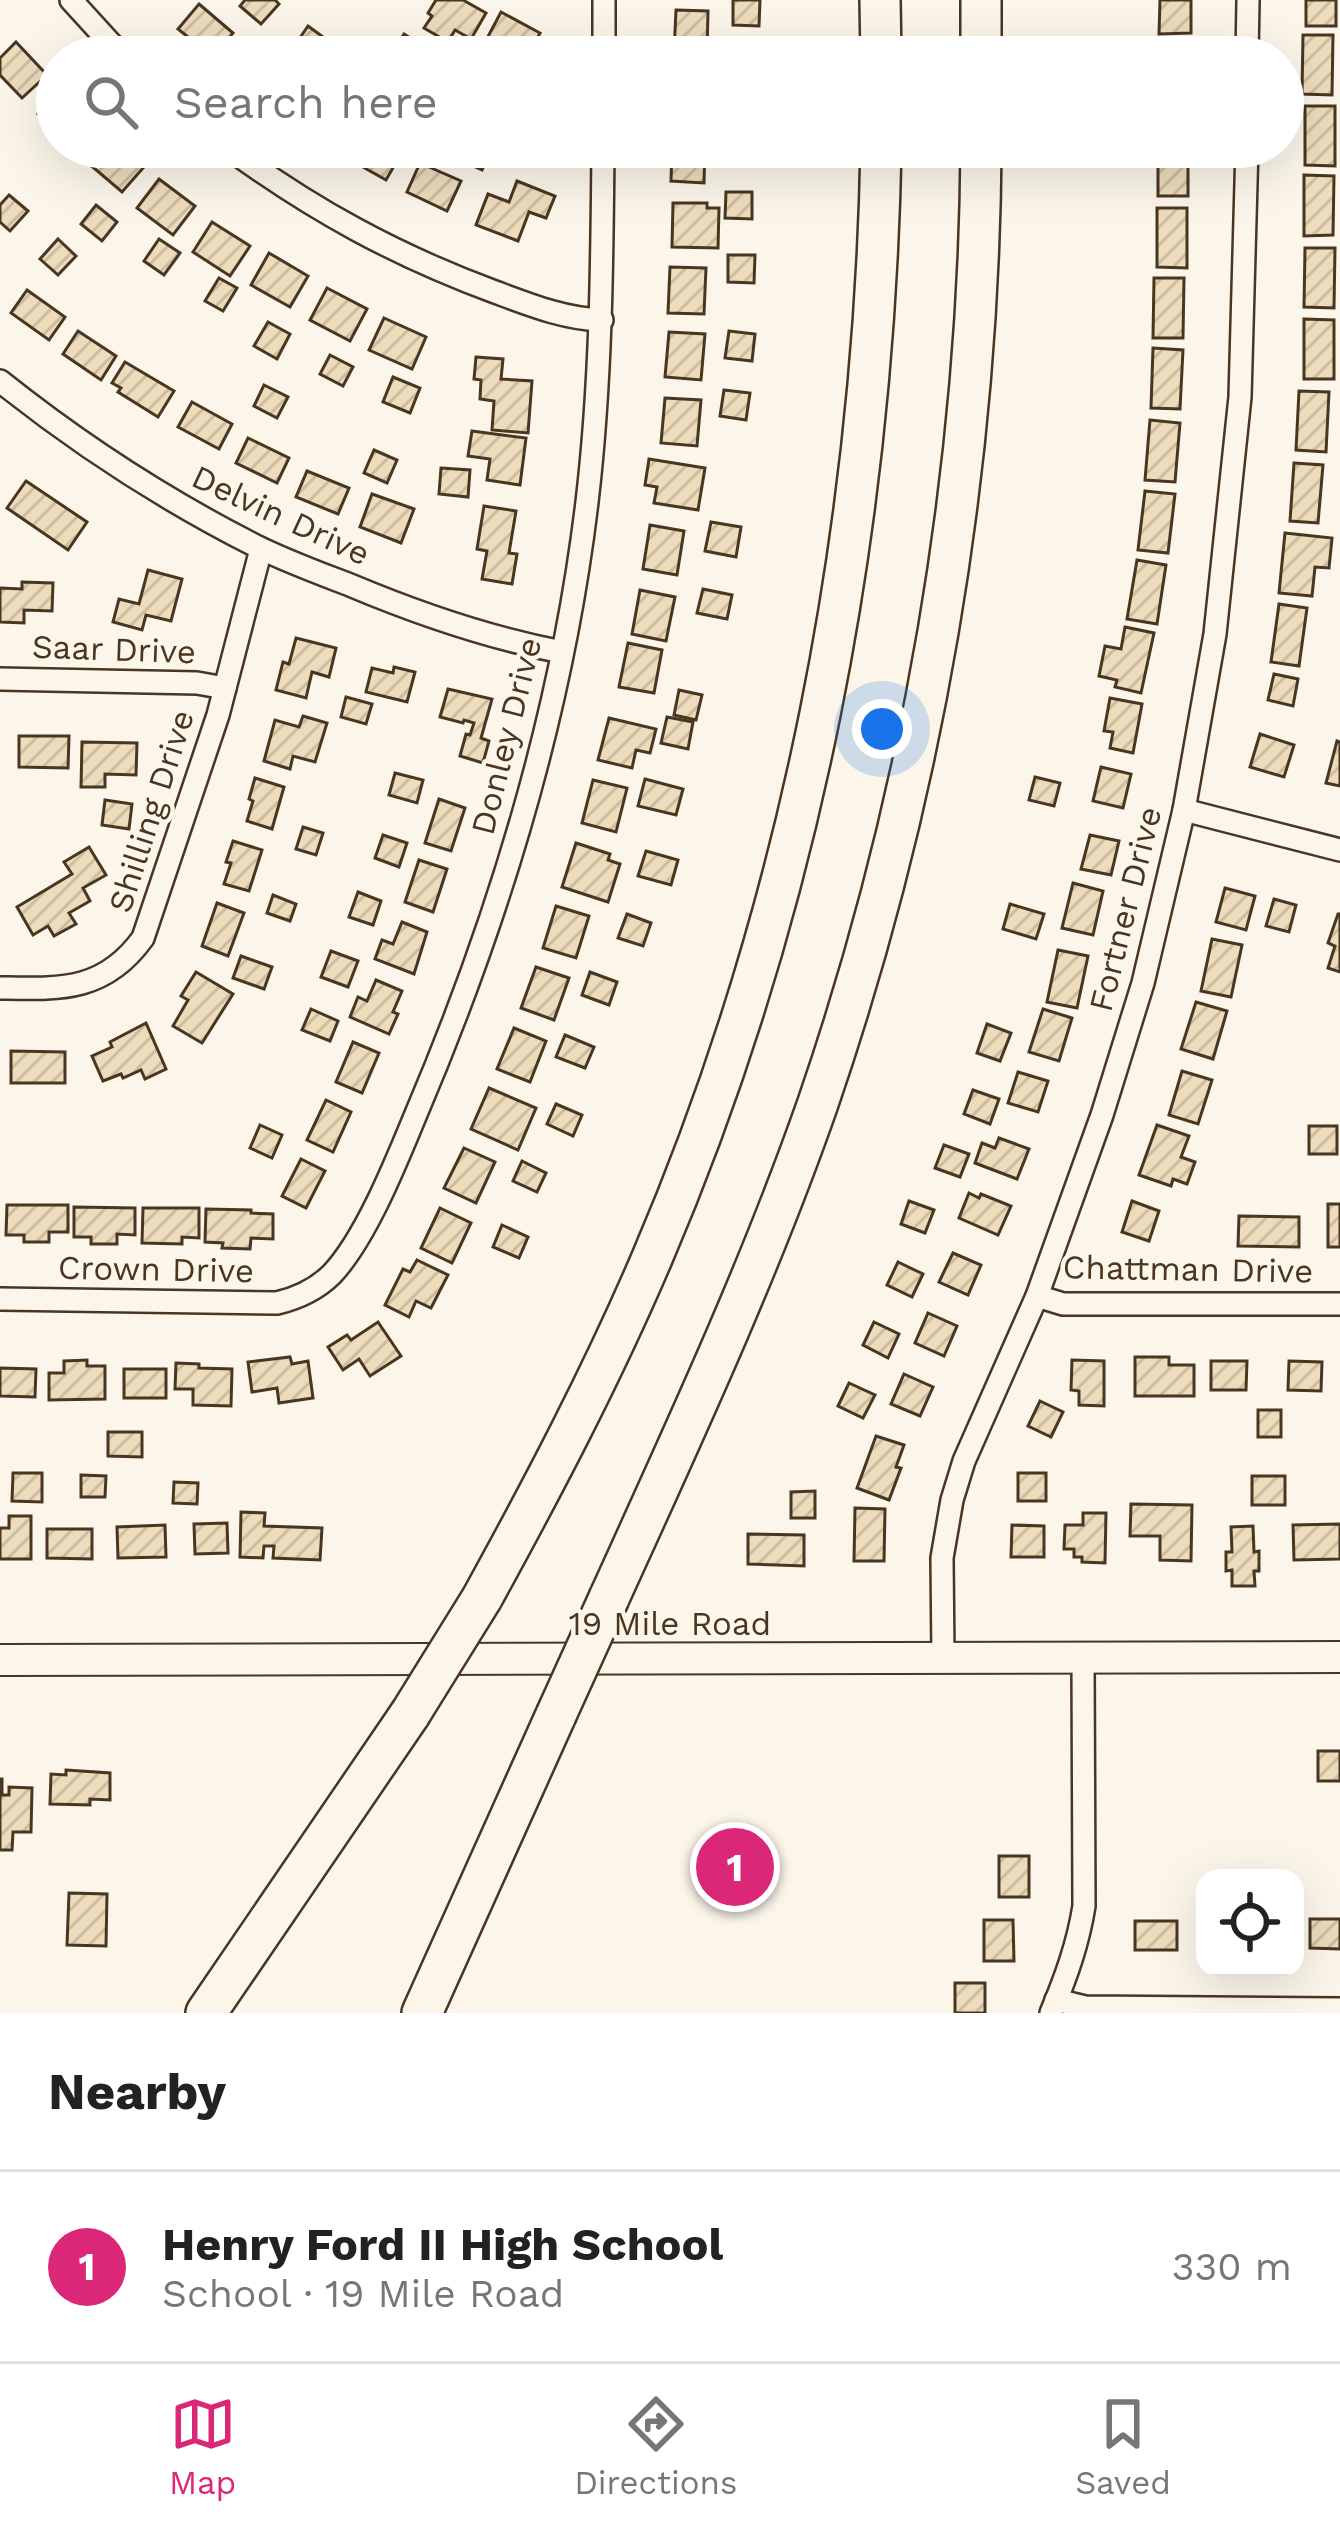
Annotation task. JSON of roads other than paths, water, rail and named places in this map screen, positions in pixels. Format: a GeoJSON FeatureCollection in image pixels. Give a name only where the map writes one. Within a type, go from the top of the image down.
{"type":"FeatureCollection","features":[{"type":"Feature","properties":{"kind":"highway"},"geometry":{"type":"LineString","coordinates":[[880,0],[881,36]]}},
{"type":"Feature","properties":{"kind":"highway"},"geometry":{"type":"LineString","coordinates":[[981,0],[981,36]]}},
{"type":"Feature","properties":{"kind":"highway"},"geometry":{"type":"LineString","coordinates":[[206,2013],[410,1714],[482,1598],[563,1449],[653,1256],[707,1118],[783,872],[823,702],[854,524],[876,319],[880,168]]}},
{"type":"Feature","properties":{"kind":"highway"},"geometry":{"type":"LineString","coordinates":[[422,2013],[739,1307],[846,1016],[891,852],[924,703],[954,526],[973,344],[980,168]]}},
{"type":"Feature","properties":{"kind":"street"},"geometry":{"type":"LineString","coordinates":[[71,0],[104,36]]}},
{"type":"Feature","properties":{"kind":"street"},"geometry":{"type":"LineString","coordinates":[[604,0],[604,36]]}},
{"type":"Feature","properties":{"kind":"street"},"geometry":{"type":"LineString","coordinates":[[1247,36],[1248,0]]}},
{"type":"Feature","properties":{"kind":"street"},"geometry":{"type":"LineString","coordinates":[[256,168],[350,227],[434,269],[549,311],[602,320]]}},
{"type":"Feature","properties":{"kind":"street","name":"Donley Drive"},"geometry":{"type":"LineString","coordinates":[[308,1293],[329,1277],[355,1242],[403,1146],[447,1041],[511,858],[538,757],[562,652],[587,502],[602,320],[603,168]]}},
{"type":"Feature","properties":{"kind":"street","name":"Fortner Drive"},"geometry":{"type":"LineString","coordinates":[[943,1658],[942,1558],[952,1500],[964,1461],[1036,1296],[1102,1114],[1143,982],[1184,810],[1215,634],[1240,397],[1245,168]]}},
{"type":"Feature","properties":{"kind":"street","name":"Delvin Drive"},"geometry":{"type":"LineString","coordinates":[[0,381],[115,464],[261,548],[399,606],[562,652]]}},
{"type":"Feature","properties":{"kind":"street","name":"Shilling Drive"},"geometry":{"type":"LineString","coordinates":[[0,988],[67,988],[87,982],[127,960],[143,938],[225,688],[261,548]]}},
{"type":"Feature","properties":{"kind":"street","name":"Saar Drive"},"geometry":{"type":"LineString","coordinates":[[0,679],[197,683],[225,688]]}},
{"type":"Feature","properties":{"kind":"street"},"geometry":{"type":"LineString","coordinates":[[1184,810],[1340,850]]}},
{"type":"Feature","properties":{"kind":"street","name":"Crown Drive"},"geometry":{"type":"LineString","coordinates":[[0,1299],[259,1304],[308,1293]]}},
{"type":"Feature","properties":{"kind":"street","name":"Chattman Drive"},"geometry":{"type":"LineString","coordinates":[[1036,1296],[1063,1304],[1340,1304]]}},
{"type":"Feature","properties":{"kind":"street"},"geometry":{"type":"LineString","coordinates":[[1083,1657],[1084,1906],[1079,1938],[1054,2006],[1340,2009]]}},
{"type":"Feature","properties":{"kind":"street","name":"19 Mile Road"},"geometry":{"type":"LineString","coordinates":[[0,1660],[1340,1657]]}},
{"type":"Feature","properties":{"kind":"place","name":"Henry Ford II High School"},"geometry":{"type":"Point","coordinates":[735,1867]}}]}
